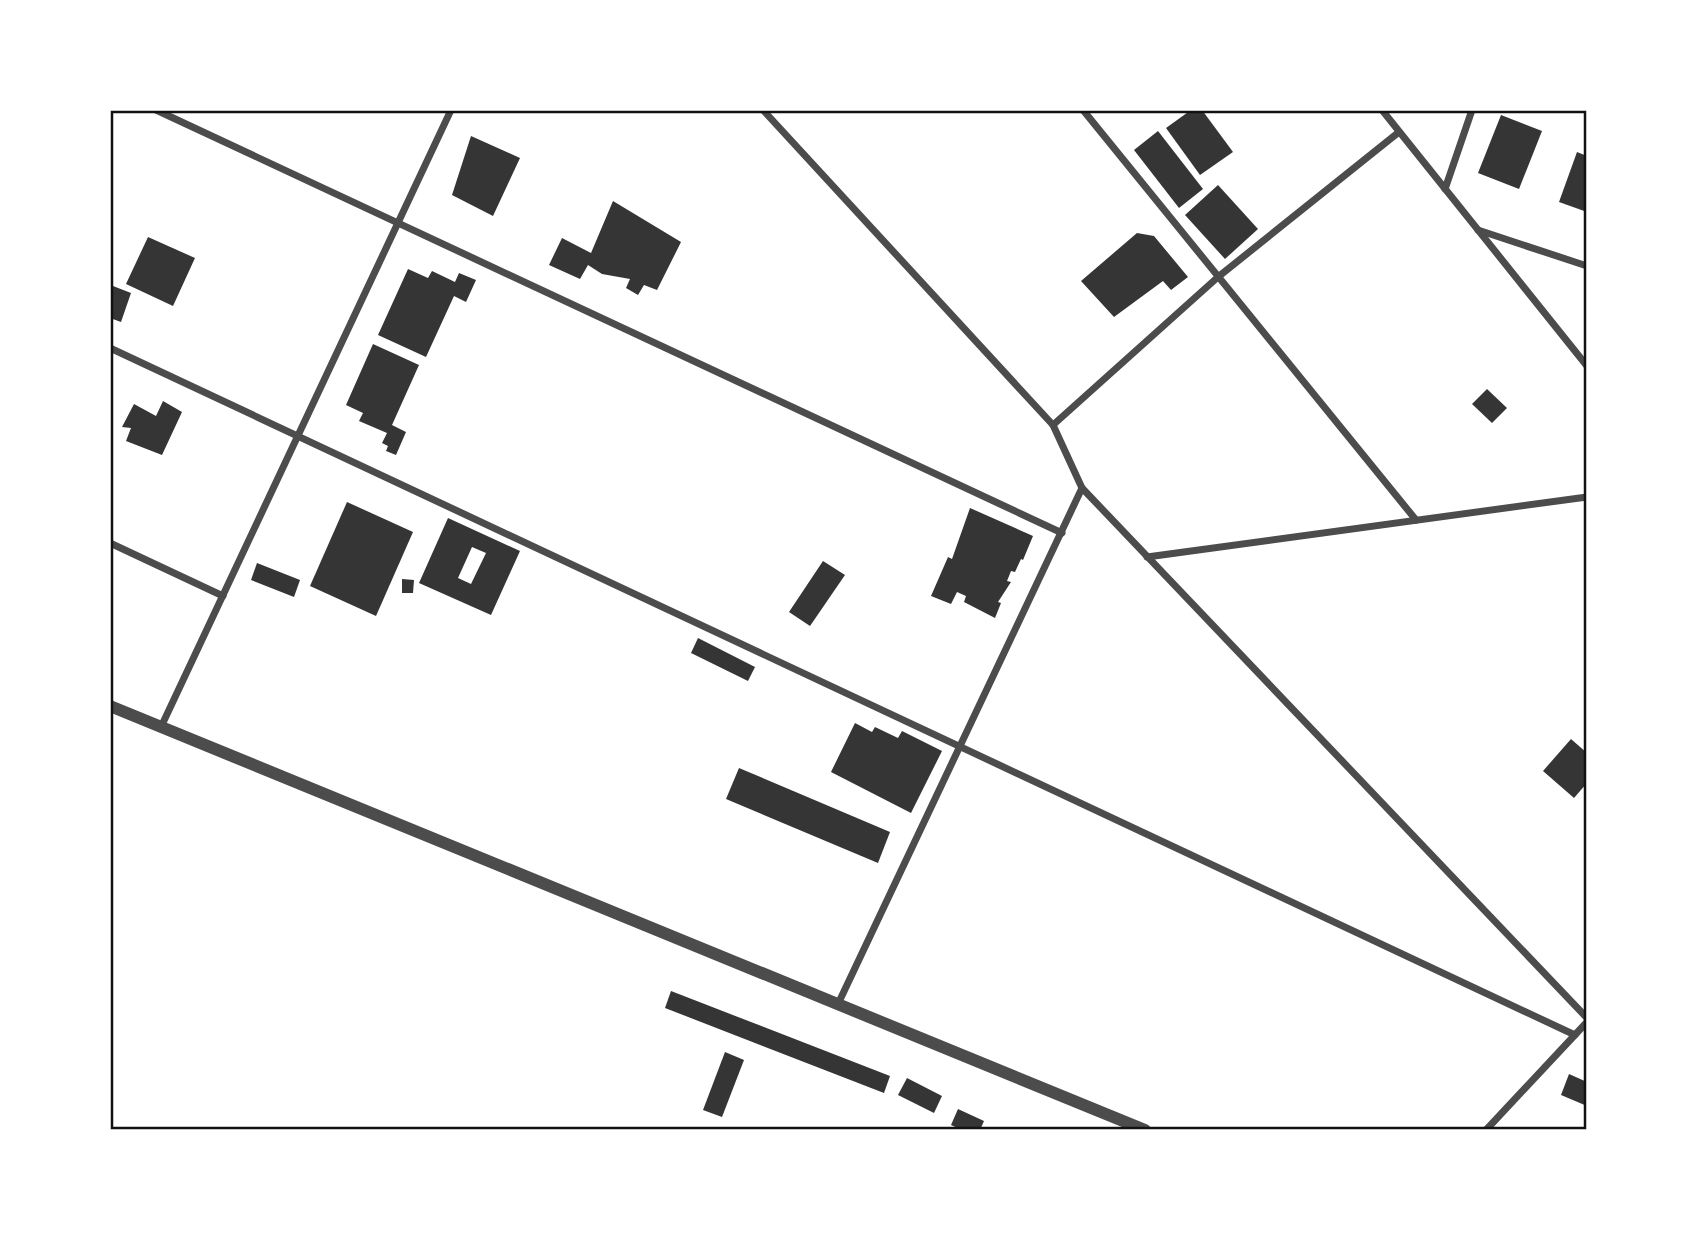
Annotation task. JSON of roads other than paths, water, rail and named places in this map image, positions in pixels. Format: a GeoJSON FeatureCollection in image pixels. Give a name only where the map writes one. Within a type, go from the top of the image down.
{"type":"FeatureCollection","features":[{"type":"Feature","properties":{"kind":"street"},"geometry":{"type":"LineString","coordinates":[[156,110],[1062,533]]}},
{"type":"Feature","properties":{"kind":"street"},"geometry":{"type":"LineString","coordinates":[[161,727],[451,110]]}},
{"type":"Feature","properties":{"kind":"street"},"geometry":{"type":"LineString","coordinates":[[763,110],[1053,425],[1082,488],[1587,1020],[1486,1130]]}},
{"type":"Feature","properties":{"kind":"street"},"geometry":{"type":"LineString","coordinates":[[1083,110],[1416,520]]}},
{"type":"Feature","properties":{"kind":"street"},"geometry":{"type":"LineString","coordinates":[[1382,110],[1587,366]]}},
{"type":"Feature","properties":{"kind":"street"},"geometry":{"type":"LineString","coordinates":[[1445,189],[1472,110]]}},
{"type":"Feature","properties":{"kind":"street"},"geometry":{"type":"LineString","coordinates":[[1053,425],[1218,277],[1399,132]]}},
{"type":"Feature","properties":{"kind":"street"},"geometry":{"type":"LineString","coordinates":[[1478,230],[1587,266]]}},
{"type":"Feature","properties":{"kind":"street"},"geometry":{"type":"LineString","coordinates":[[110,348],[1575,1035]]}},
{"type":"Feature","properties":{"kind":"street"},"geometry":{"type":"LineString","coordinates":[[838,1004],[1082,488]]}},
{"type":"Feature","properties":{"kind":"street"},"geometry":{"type":"LineString","coordinates":[[1147,556],[1587,497]]}},
{"type":"Feature","properties":{"kind":"street"},"geometry":{"type":"LineString","coordinates":[[110,543],[223,596]]}},
{"type":"Feature","properties":{"kind":"street"},"geometry":{"type":"LineString","coordinates":[[110,706],[1144,1130]]}}]}
